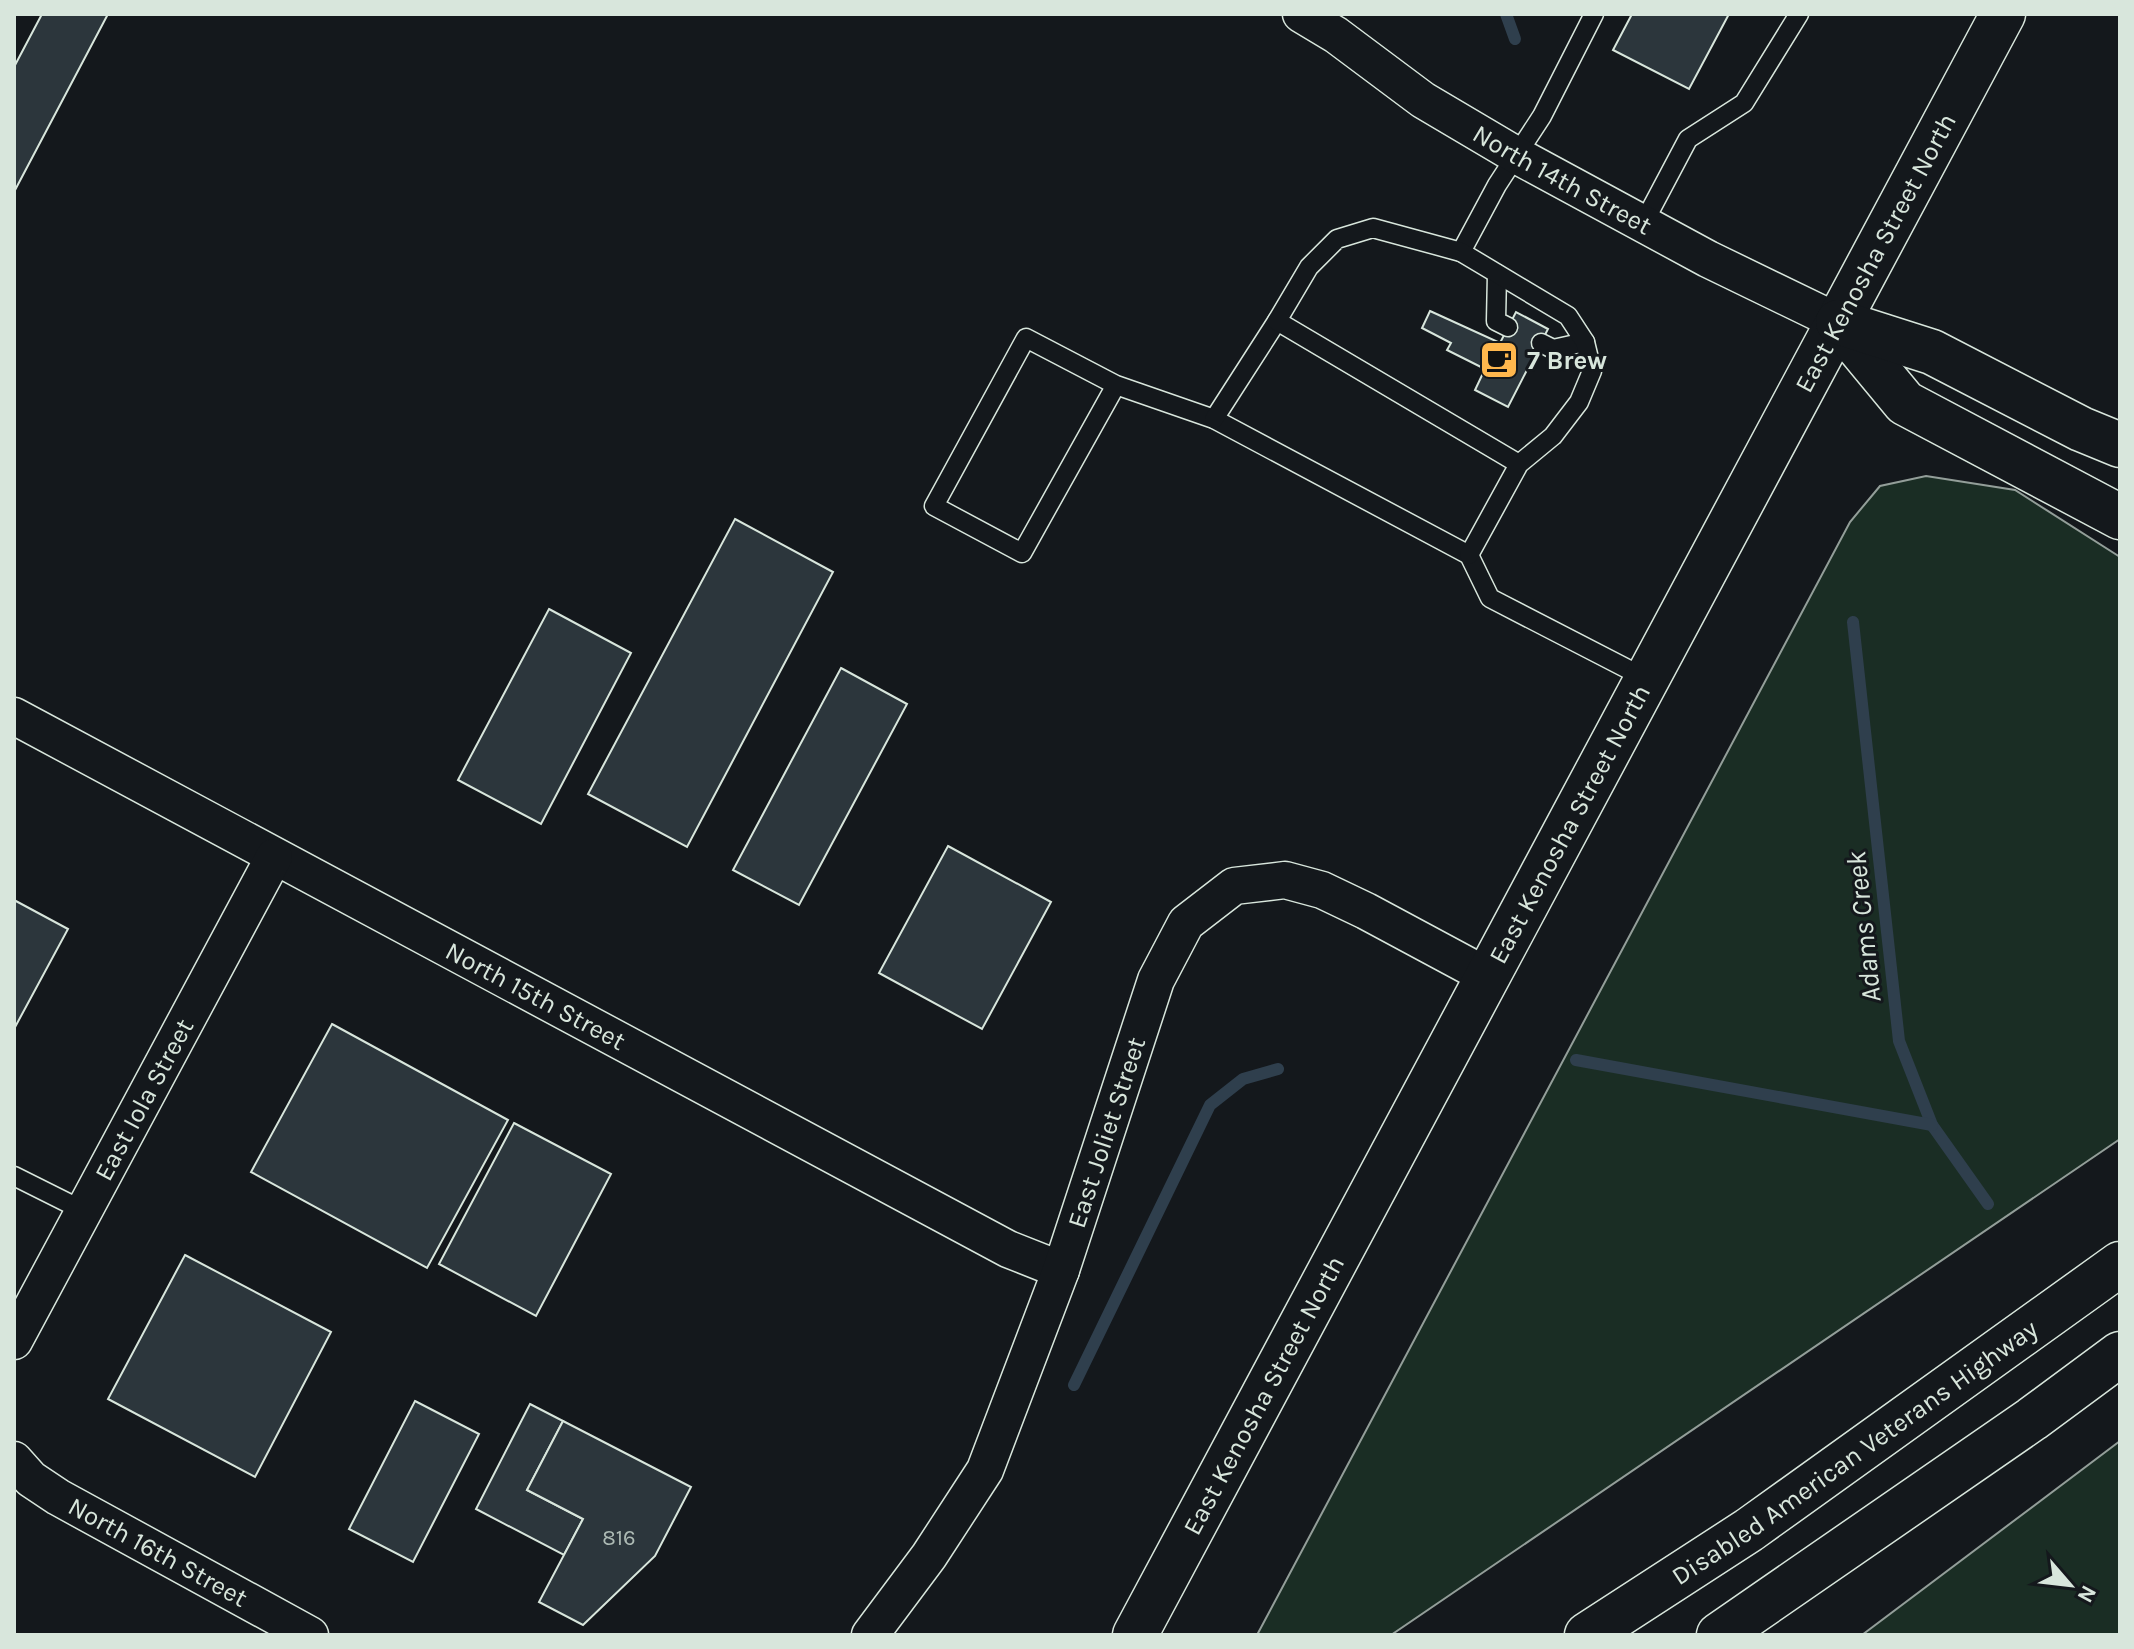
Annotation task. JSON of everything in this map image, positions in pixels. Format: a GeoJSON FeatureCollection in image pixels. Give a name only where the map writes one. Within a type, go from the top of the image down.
{"type":"FeatureCollection","features":[{"type":"Feature","properties":{"kind":"main road","name":"East Kenosha Street North"},"geometry":{"type":"LineString","coordinates":[[1135,1635],[2003,14]]}},
{"type":"Feature","properties":{"kind":"main road"},"geometry":{"type":"LineString","coordinates":[[1838,322],[1932,352],[2081,429],[2120,445]]}},
{"type":"Feature","properties":{"kind":"main road"},"geometry":{"type":"LineString","coordinates":[[1838,322],[1905,403],[2120,517]]}},
{"type":"Feature","properties":{"kind":"main road","name":"Disabled American Veterans Highway"},"geometry":{"type":"LineString","coordinates":[[1587,1635],[1749,1530],[2120,1264]]}},
{"type":"Feature","properties":{"kind":"main road"},"geometry":{"type":"LineString","coordinates":[[1719,1635],[2032,1419],[2120,1354]]}},
{"type":"Feature","properties":{"kind":"street","name":"North 14th Street"},"geometry":{"type":"LineString","coordinates":[[1301,14],[1325,27],[1423,100],[1516,155],[1643,224],[1838,322]]}},
{"type":"Feature","properties":{"kind":"street","name":"North 15th Street"},"geometry":{"type":"LineString","coordinates":[[14,716],[1008,1249],[1061,1270]]}},
{"type":"Feature","properties":{"kind":"street","name":"East Iola Street"},"geometry":{"type":"LineString","coordinates":[[14,1341],[274,857]]}},
{"type":"Feature","properties":{"kind":"street","name":"East Joliet Street"},"geometry":{"type":"LineString","coordinates":[[870,1635],[929,1556],[985,1470],[1061,1270],[1156,980],[1186,923],[1234,886],[1285,880],[1322,890],[1487,976]]}},
{"type":"Feature","properties":{"kind":"street","name":"North 16th Street"},"geometry":{"type":"LineString","coordinates":[[14,1460],[31,1479],[58,1497],[310,1635]]}},
{"type":"Feature","properties":{"kind":"lane"},"geometry":{"type":"LineString","coordinates":[[1461,252],[1542,116],[1594,14]]}},
{"type":"Feature","properties":{"kind":"lane"},"geometry":{"type":"LineString","coordinates":[[1643,224],[1688,139],[1744,103],[1799,14]]}},
{"type":"Feature","properties":{"kind":"lane"},"geometry":{"type":"LineString","coordinates":[[1214,419],[1309,267],[1337,239],[1373,228],[1461,252],[1568,316],[1585,342],[1592,371],[1579,402],[1553,436],[1519,464],[1469,555]]}},
{"type":"Feature","properties":{"kind":"lane"},"geometry":{"type":"LineString","coordinates":[[1497,274],[1496,321],[1508,327]]}},
{"type":"Feature","properties":{"kind":"lane"},"geometry":{"type":"LineString","coordinates":[[1277,321],[1519,464]]}},
{"type":"Feature","properties":{"kind":"lane"},"geometry":{"type":"LineString","coordinates":[[1116,385],[1022,553],[934,506],[1026,338],[1116,385],[1214,419],[1469,555],[1490,598],[1647,679]]}},
{"type":"Feature","properties":{"kind":"lane"},"geometry":{"type":"LineString","coordinates":[[1541,343],[1553,349],[1585,342]]}},
{"type":"Feature","properties":{"kind":"lane"},"geometry":{"type":"LineString","coordinates":[[14,1176],[82,1210]]}},
{"type":"Feature","properties":{"kind":"green space"},"geometry":{"type":"Polygon","coordinates":[[[1926,476],[2015,490],[2120,557],[2120,1139],[1391,1635],[1257,1635],[1850,522],[1880,486],[1926,476]]]}},
{"type":"Feature","properties":{"kind":"green space"},"geometry":{"type":"Polygon","coordinates":[[[2120,1441],[2120,1635],[1862,1635],[2120,1441]]]}},
{"type":"Feature","properties":{"kind":"building"},"geometry":{"type":"Polygon","coordinates":[[[42,14],[108,14],[14,192],[14,67],[42,14]]]}},
{"type":"Feature","properties":{"kind":"building"},"geometry":{"type":"Polygon","coordinates":[[[1632,14],[1729,14],[1689,89],[1613,50],[1632,14]]]}},
{"type":"Feature","properties":{"kind":"building","name":"7 Brew"},"geometry":{"type":"Polygon","coordinates":[[[1430,311],[1500,343],[1516,312],[1548,329],[1508,407],[1475,390],[1485,369],[1447,350],[1451,343],[1422,328],[1430,311]]]}},
{"type":"Feature","properties":{"kind":"building"},"geometry":{"type":"Polygon","coordinates":[[[735,519],[833,572],[687,847],[588,794],[735,519]]]}},
{"type":"Feature","properties":{"kind":"building"},"geometry":{"type":"Polygon","coordinates":[[[549,609],[631,653],[541,824],[458,780],[549,609]]]}},
{"type":"Feature","properties":{"kind":"building"},"geometry":{"type":"Polygon","coordinates":[[[841,668],[907,704],[799,905],[733,870],[841,668]]]}},
{"type":"Feature","properties":{"kind":"building"},"geometry":{"type":"Polygon","coordinates":[[[948,846],[1051,902],[982,1029],[879,973],[948,846]]]}},
{"type":"Feature","properties":{"kind":"building"},"geometry":{"type":"Polygon","coordinates":[[[14,900],[68,929],[14,1029],[14,900]]]}},
{"type":"Feature","properties":{"kind":"building"},"geometry":{"type":"Polygon","coordinates":[[[332,1024],[508,1120],[427,1268],[251,1172],[332,1024]]]}},
{"type":"Feature","properties":{"kind":"building"},"geometry":{"type":"Polygon","coordinates":[[[514,1123],[611,1174],[536,1316],[439,1264],[514,1123]]]}},
{"type":"Feature","properties":{"kind":"building"},"geometry":{"type":"Polygon","coordinates":[[[185,1255],[331,1332],[255,1477],[108,1399],[185,1255]]]}},
{"type":"Feature","properties":{"kind":"building"},"geometry":{"type":"Polygon","coordinates":[[[415,1401],[479,1434],[413,1562],[349,1529],[415,1401]]]}},
{"type":"Feature","properties":{"kind":"building"},"geometry":{"type":"Polygon","coordinates":[[[530,1404],[563,1421],[527,1490],[583,1519],[564,1555],[476,1509],[530,1404]]]}},
{"type":"Feature","properties":{"kind":"building"},"geometry":{"type":"Polygon","coordinates":[[[563,1421],[691,1487],[655,1556],[583,1625],[539,1602],[583,1519],[527,1490],[563,1421]]]}},
{"type":"Feature","properties":{"kind":"waterway","name":"Adams Creek"},"geometry":{"type":"LineString","coordinates":[[1506,14],[1515,39]]}},
{"type":"Feature","properties":{"kind":"waterway","name":"Adams Creek"},"geometry":{"type":"LineString","coordinates":[[1853,622],[1899,1041],[1932,1125],[1988,1204]]}},
{"type":"Feature","properties":{"kind":"waterway"},"geometry":{"type":"LineString","coordinates":[[1576,1060],[1932,1125]]}},
{"type":"Feature","properties":{"kind":"waterway"},"geometry":{"type":"LineString","coordinates":[[1074,1385],[1210,1105],[1243,1079],[1278,1069]]}},
{"type":"Feature","properties":{"kind":"place","name":"7 Brew"},"geometry":{"type":"Point","coordinates":[1499,360]}}]}
